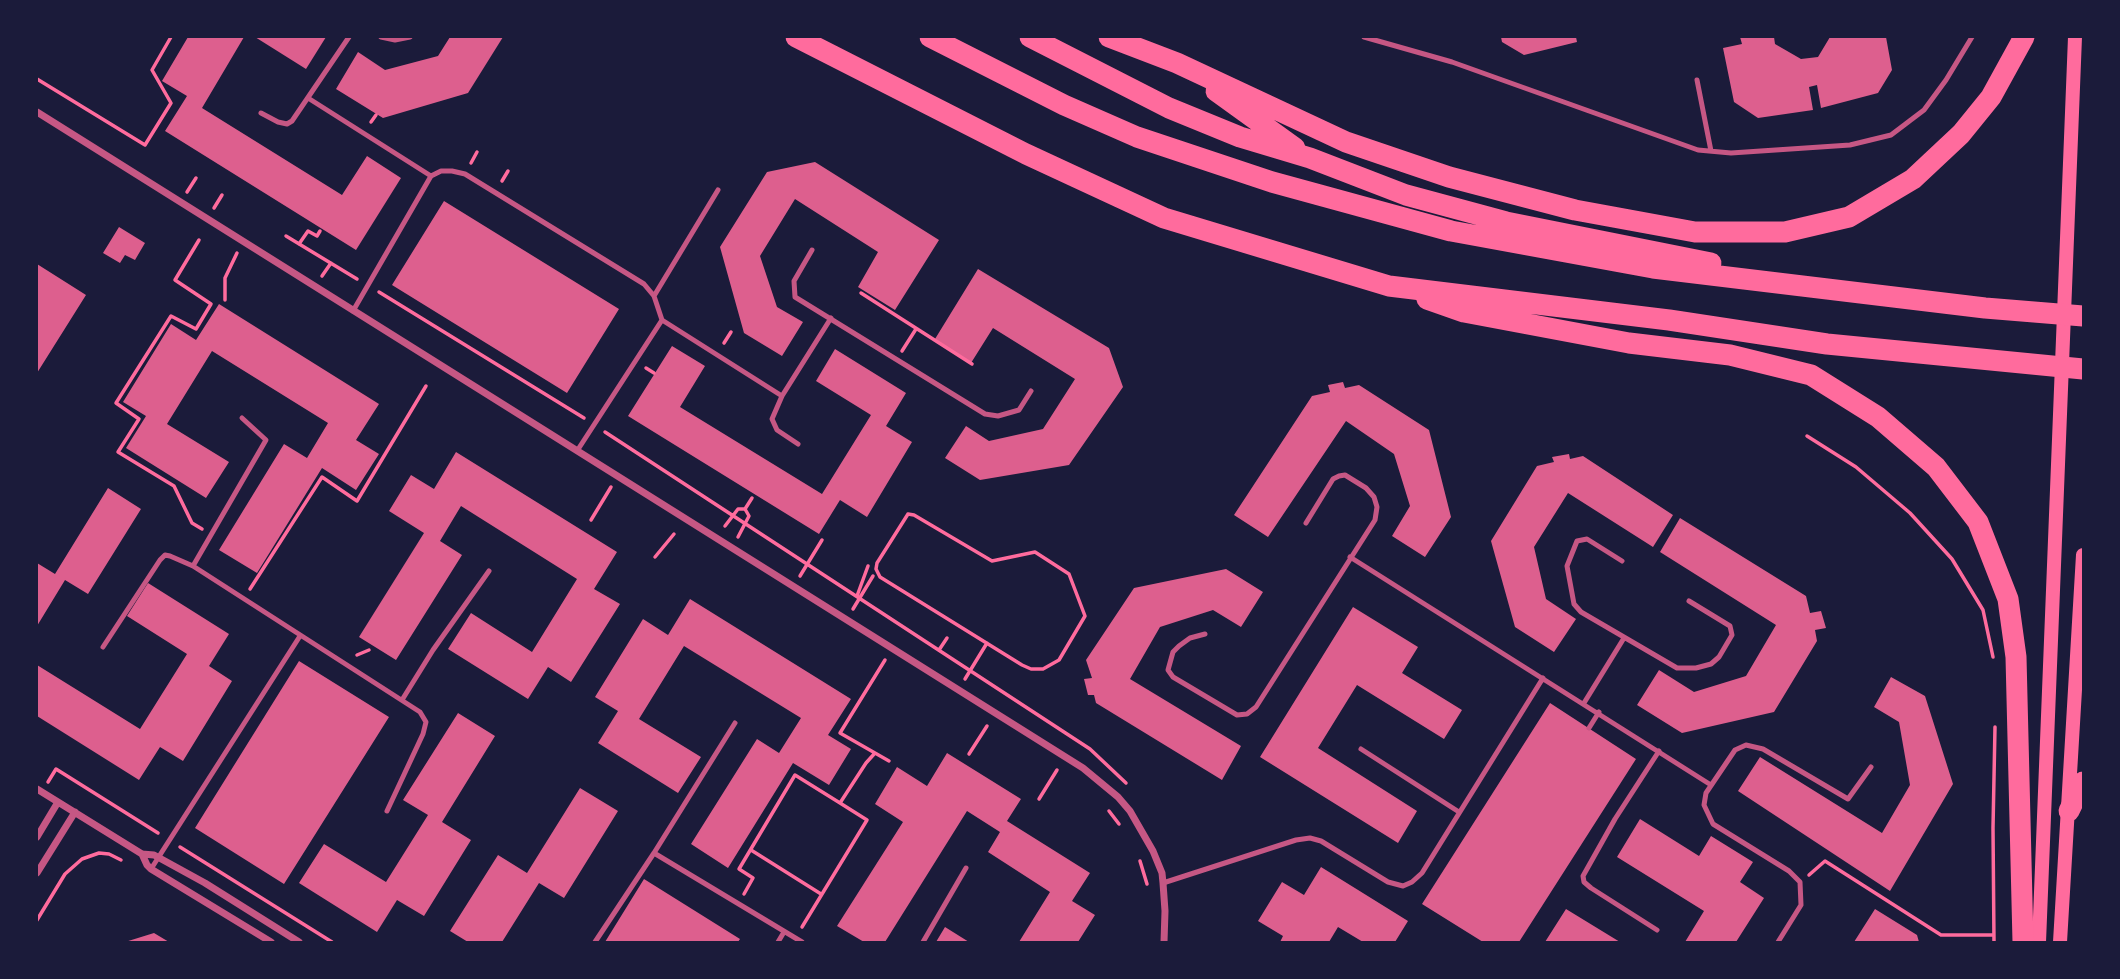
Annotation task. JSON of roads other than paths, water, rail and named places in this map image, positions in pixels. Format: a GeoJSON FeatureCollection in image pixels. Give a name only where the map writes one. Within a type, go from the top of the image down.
{"type":"FeatureCollection","features":[{"type":"Feature","properties":{"kind":"highway"},"geometry":{"type":"LineString","coordinates":[[796,37],[1026,155],[1164,218],[1389,286],[1464,312],[1629,343],[1730,355],[1811,375],[1878,417],[1936,467],[1978,522],[2008,599],[2016,657],[2023,942]]}},
{"type":"Feature","properties":{"kind":"highway"},"geometry":{"type":"LineString","coordinates":[[930,37],[1065,105],[1137,137],[1211,163],[1334,200],[1451,231],[1653,268],[1985,308],[2083,316]]}},
{"type":"Feature","properties":{"kind":"highway"},"geometry":{"type":"LineString","coordinates":[[1109,37],[1177,63],[1346,142],[1449,177],[1575,210],[1695,232],[1785,232],[1849,217],[1913,179],[1961,134],[1991,97],[2024,37]]}},
{"type":"Feature","properties":{"kind":"highway"},"geometry":{"type":"LineString","coordinates":[[1037,41],[1169,108],[1240,137],[1310,158],[1406,195],[1506,222],[1829,288]]}},
{"type":"Feature","properties":{"kind":"highway"},"geometry":{"type":"LineString","coordinates":[[1177,63],[1310,158]]}},
{"type":"Feature","properties":{"kind":"highway"},"geometry":{"type":"LineString","coordinates":[[1389,286],[1668,320],[1827,344],[2083,369]]}},
{"type":"Feature","properties":{"kind":"highway"},"geometry":{"type":"LineString","coordinates":[[2069,811],[2083,782]]}},
{"type":"Feature","properties":{"kind":"main road"},"geometry":{"type":"LineString","coordinates":[[2039,942],[2075,37]]}},
{"type":"Feature","properties":{"kind":"main road"},"geometry":{"type":"LineString","coordinates":[[2060,942],[2083,555]]}},
{"type":"Feature","properties":{"kind":"street"},"geometry":{"type":"LineString","coordinates":[[37,112],[1083,768],[1118,797],[1143,830],[1162,873],[1166,911],[1164,942]]}},
{"type":"Feature","properties":{"kind":"street"},"geometry":{"type":"LineString","coordinates":[[40,790],[142,854],[153,855],[205,883],[299,942]]}},
{"type":"Feature","properties":{"kind":"street"},"geometry":{"type":"LineString","coordinates":[[37,837],[58,802]]}},
{"type":"Feature","properties":{"kind":"street"},"geometry":{"type":"LineString","coordinates":[[37,873],[75,812]]}},
{"type":"Feature","properties":{"kind":"street"},"geometry":{"type":"LineString","coordinates":[[142,854],[151,869],[269,942]]}},
{"type":"Feature","properties":{"kind":"lane"},"geometry":{"type":"LineString","coordinates":[[261,113],[287,124],[292,121],[349,37]]}},
{"type":"Feature","properties":{"kind":"lane"},"geometry":{"type":"LineString","coordinates":[[381,37],[395,40],[410,37]]}},
{"type":"Feature","properties":{"kind":"lane"},"geometry":{"type":"LineString","coordinates":[[1364,37],[1452,62],[1698,150],[1731,153],[1850,145],[1891,135],[1924,110],[1972,37]]}},
{"type":"Feature","properties":{"kind":"lane"},"geometry":{"type":"LineString","coordinates":[[1697,80],[1711,151]]}},
{"type":"Feature","properties":{"kind":"lane"},"geometry":{"type":"LineString","coordinates":[[308,98],[431,176]]}},
{"type":"Feature","properties":{"kind":"lane"},"geometry":{"type":"LineString","coordinates":[[353,311],[431,176],[440,171],[465,174],[644,284],[654,296],[662,320],[782,396]]}},
{"type":"Feature","properties":{"kind":"lane"},"geometry":{"type":"LineString","coordinates":[[654,296],[718,190]]}},
{"type":"Feature","properties":{"kind":"lane"},"geometry":{"type":"LineString","coordinates":[[811,250],[794,281],[795,297],[985,414],[998,416],[1019,410],[1031,391]]}},
{"type":"Feature","properties":{"kind":"lane"},"geometry":{"type":"LineString","coordinates":[[798,444],[777,430],[772,419],[782,396],[831,318]]}},
{"type":"Feature","properties":{"kind":"lane"},"geometry":{"type":"LineString","coordinates":[[577,451],[662,320]]}},
{"type":"Feature","properties":{"kind":"lane"},"geometry":{"type":"LineString","coordinates":[[193,566],[266,440],[242,418]]}},
{"type":"Feature","properties":{"kind":"lane"},"geometry":{"type":"LineString","coordinates":[[1205,634],[1190,638],[1179,646],[1169,662],[1168,670],[1173,677],[1237,716],[1247,714],[1256,707],[1375,520],[1377,506],[1374,497],[1366,488],[1345,475],[1339,476],[1333,479],[1306,523]]}},
{"type":"Feature","properties":{"kind":"lane"},"geometry":{"type":"LineString","coordinates":[[1622,561],[1587,539],[1577,541],[1567,566],[1568,582],[1577,608],[1677,668],[1696,668],[1711,664],[1720,657],[1729,643],[1732,630],[1730,626],[1689,601]]}},
{"type":"Feature","properties":{"kind":"lane"},"geometry":{"type":"LineString","coordinates":[[103,647],[160,559],[165,555],[170,556],[193,566],[420,712],[426,722],[423,734],[387,811]]}},
{"type":"Feature","properties":{"kind":"lane"},"geometry":{"type":"LineString","coordinates":[[1350,557],[1712,785]]}},
{"type":"Feature","properties":{"kind":"lane"},"geometry":{"type":"LineString","coordinates":[[402,700],[433,650],[489,571]]}},
{"type":"Feature","properties":{"kind":"lane"},"geometry":{"type":"LineString","coordinates":[[151,869],[300,636]]}},
{"type":"Feature","properties":{"kind":"lane"},"geometry":{"type":"LineString","coordinates":[[1584,703],[1624,638]]}},
{"type":"Feature","properties":{"kind":"lane"},"geometry":{"type":"LineString","coordinates":[[1163,883],[1296,840],[1310,838],[1388,882],[1403,886],[1412,882],[1422,873],[1543,678]]}},
{"type":"Feature","properties":{"kind":"lane"},"geometry":{"type":"LineString","coordinates":[[1589,728],[1599,712]]}},
{"type":"Feature","properties":{"kind":"lane"},"geometry":{"type":"LineString","coordinates":[[595,942],[735,723]]}},
{"type":"Feature","properties":{"kind":"lane"},"geometry":{"type":"LineString","coordinates":[[1778,942],[1801,905],[1800,883],[1789,871],[1713,824],[1704,805],[1706,793],[1735,750],[1746,745],[1763,749],[1848,799],[1871,767]]}},
{"type":"Feature","properties":{"kind":"lane"},"geometry":{"type":"LineString","coordinates":[[1361,749],[1460,812]]}},
{"type":"Feature","properties":{"kind":"lane"},"geometry":{"type":"LineString","coordinates":[[1657,930],[1591,888],[1584,882],[1583,876],[1615,819],[1659,751]]}},
{"type":"Feature","properties":{"kind":"lane"},"geometry":{"type":"LineString","coordinates":[[653,853],[802,942]]}},
{"type":"Feature","properties":{"kind":"lane"},"geometry":{"type":"LineString","coordinates":[[922,942],[966,868]]}},
{"type":"Feature","properties":{"kind":"lane"},"geometry":{"type":"LineString","coordinates":[[778,942],[784,932]]}}]}
